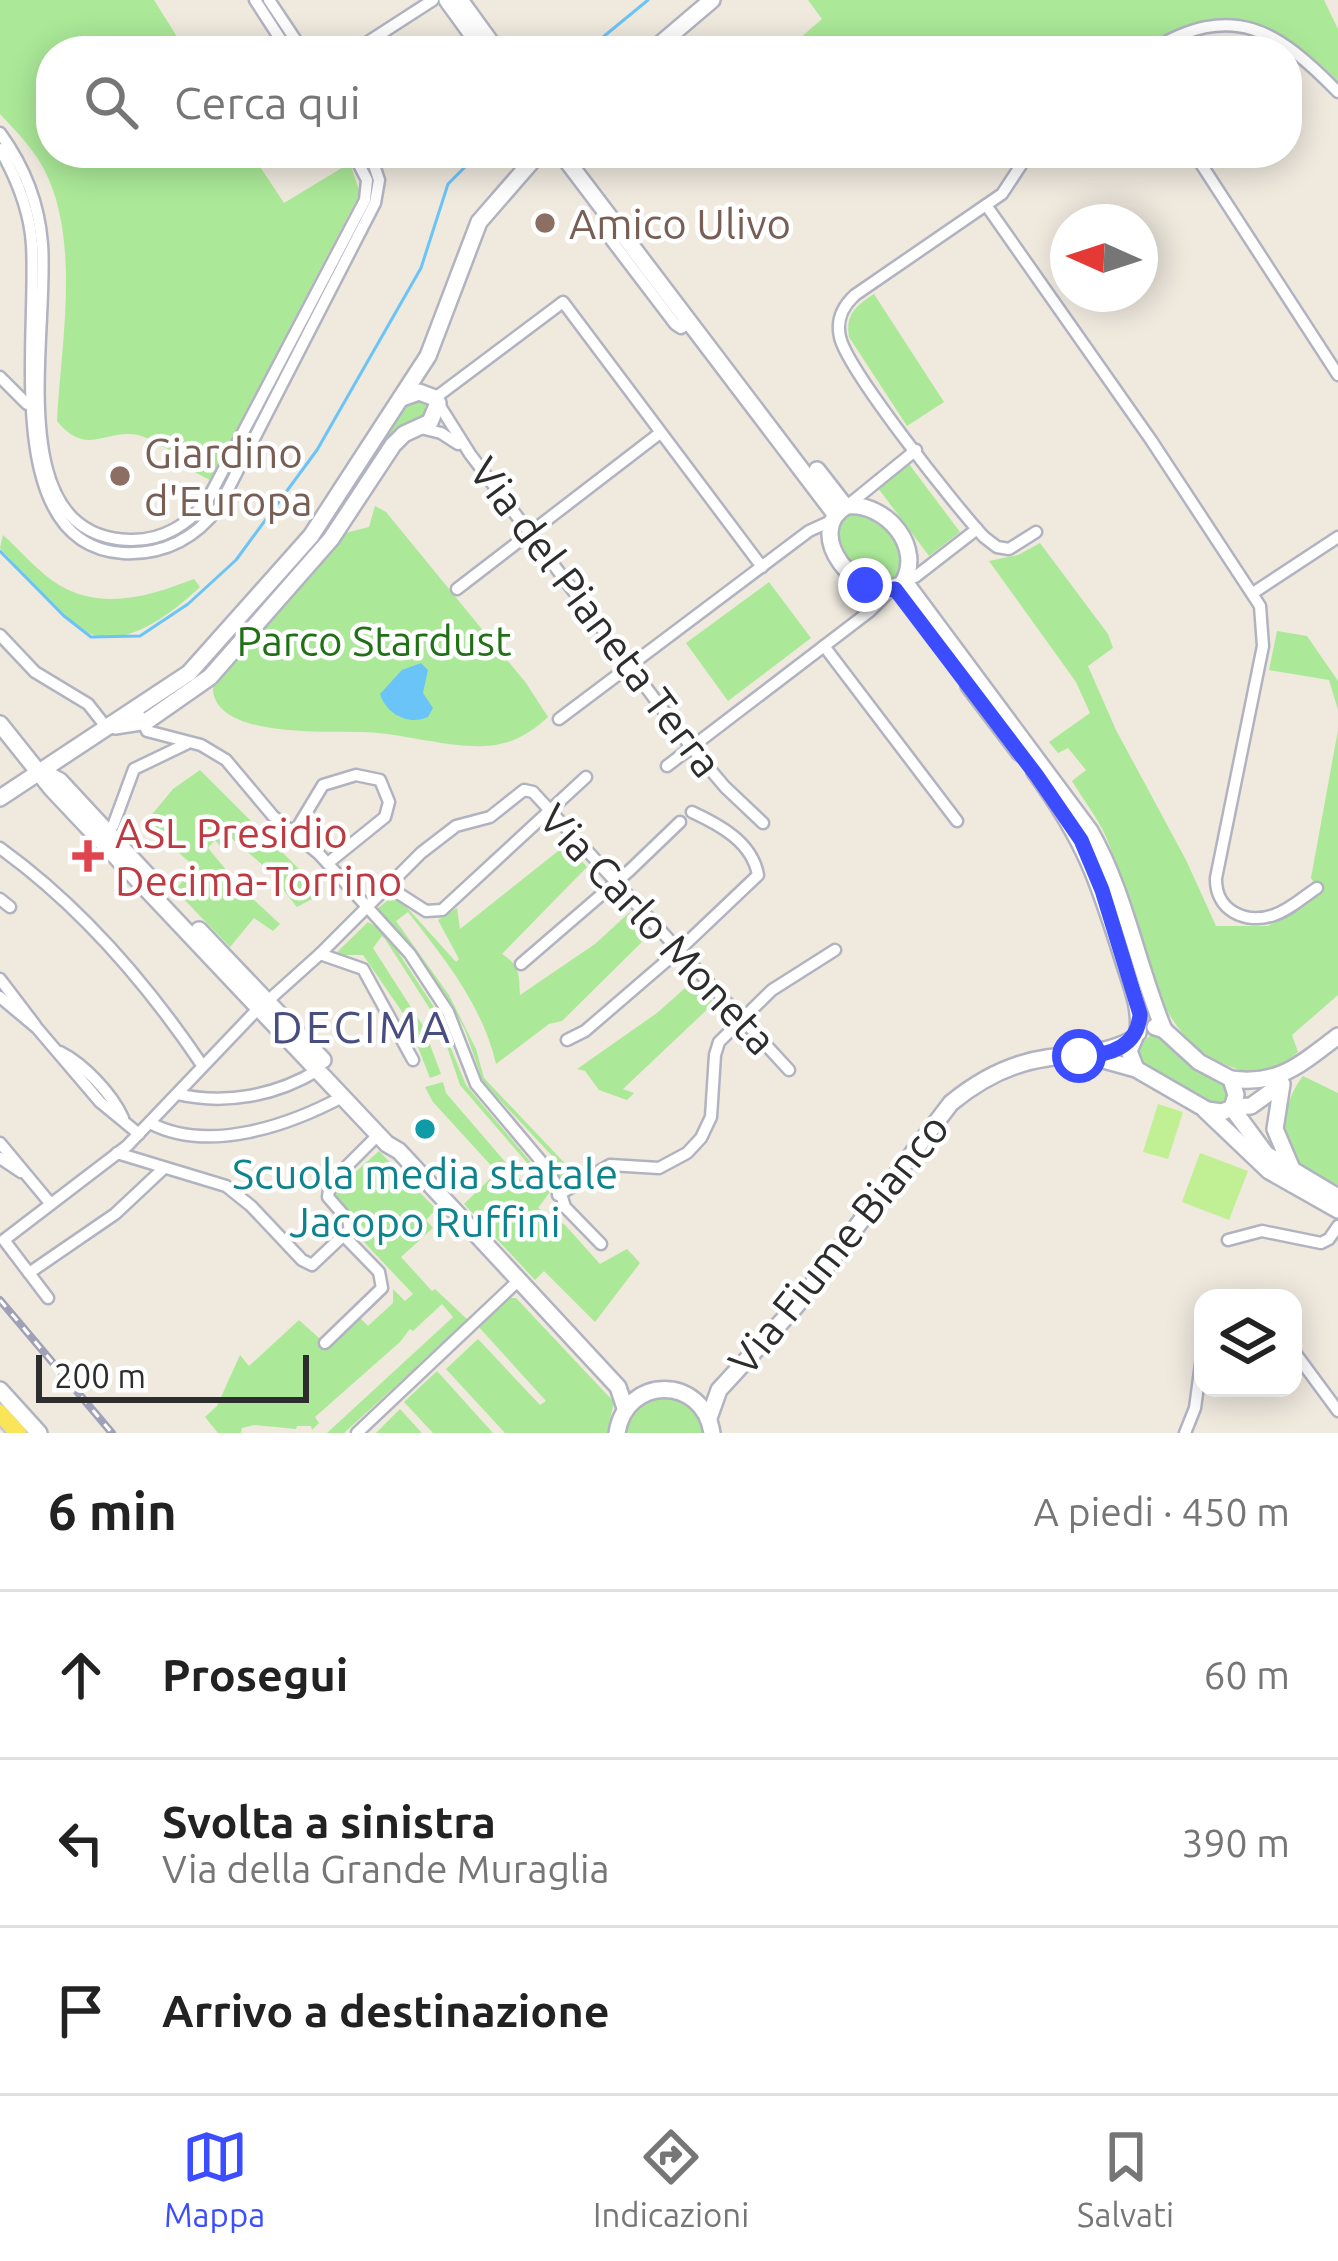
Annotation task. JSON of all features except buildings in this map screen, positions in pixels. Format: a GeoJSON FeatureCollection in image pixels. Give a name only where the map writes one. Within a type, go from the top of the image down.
{"type":"FeatureCollection","features":[{"type":"Feature","properties":{"kind":"main road"},"geometry":{"type":"LineString","coordinates":[[0,1414],[18,1433]]}},
{"type":"Feature","properties":{"kind":"street"},"geometry":{"type":"LineString","coordinates":[[255,0],[278,36]]}},
{"type":"Feature","properties":{"kind":"street"},"geometry":{"type":"LineString","coordinates":[[269,0],[293,36]]}},
{"type":"Feature","properties":{"kind":"street"},"geometry":{"type":"LineString","coordinates":[[377,36],[433,0]]}},
{"type":"Feature","properties":{"kind":"street"},"geometry":{"type":"LineString","coordinates":[[447,0],[473,36]]}},
{"type":"Feature","properties":{"kind":"street"},"geometry":{"type":"LineString","coordinates":[[460,0],[486,36]]}},
{"type":"Feature","properties":{"kind":"street"},"geometry":{"type":"LineString","coordinates":[[670,36],[712,0]]}},
{"type":"Feature","properties":{"kind":"street"},"geometry":{"type":"LineString","coordinates":[[1179,36],[1194,28],[1249,26],[1274,36]]}},
{"type":"Feature","properties":{"kind":"street"},"geometry":{"type":"LineString","coordinates":[[1302,57],[1338,92]]}},
{"type":"Feature","properties":{"kind":"street"},"geometry":{"type":"LineString","coordinates":[[0,133],[28,184],[41,235],[24,444],[32,488],[42,508],[64,531],[93,547],[122,553],[154,551],[194,534],[219,507],[371,213],[379,183],[374,168]]}},
{"type":"Feature","properties":{"kind":"street"},"geometry":{"type":"LineString","coordinates":[[0,149],[23,199],[32,239],[30,405],[39,478],[49,498],[71,521],[104,536],[136,541],[189,521],[215,487],[364,202],[367,180],[361,168]]}},
{"type":"Feature","properties":{"kind":"street"},"geometry":{"type":"LineString","coordinates":[[107,728],[141,723],[198,687],[256,611],[322,521],[428,356],[472,234],[526,168]]}},
{"type":"Feature","properties":{"kind":"street"},"geometry":{"type":"LineString","coordinates":[[575,168],[605,201],[612,219],[840,512]]}},
{"type":"Feature","properties":{"kind":"street"},"geometry":{"type":"LineString","coordinates":[[584,168],[840,512]]}},
{"type":"Feature","properties":{"kind":"street"},"geometry":{"type":"LineString","coordinates":[[1020,168],[1010,186],[986,206],[870,284],[841,312],[842,344],[916,450],[994,546],[1006,550],[1036,532]]}},
{"type":"Feature","properties":{"kind":"street"},"geometry":{"type":"LineString","coordinates":[[1205,168],[1338,375]]}},
{"type":"Feature","properties":{"kind":"street"},"geometry":{"type":"LineString","coordinates":[[986,206],[1253,593],[1263,620],[1264,641],[1216,891],[1232,912],[1256,919],[1281,913],[1317,888]]}},
{"type":"Feature","properties":{"kind":"street"},"geometry":{"type":"LineString","coordinates":[[437,401],[563,302],[762,567]]}},
{"type":"Feature","properties":{"kind":"street"},"geometry":{"type":"LineString","coordinates":[[0,799],[194,668],[343,523],[393,445],[434,417],[437,401],[428,382],[428,356]]}},
{"type":"Feature","properties":{"kind":"street"},"geometry":{"type":"LineString","coordinates":[[0,377],[30,405]]}},
{"type":"Feature","properties":{"kind":"street"},"geometry":{"type":"LineString","coordinates":[[402,398],[419,392],[437,401]]}},
{"type":"Feature","properties":{"kind":"street","name":"Via del Pianeta Terra"},"geometry":{"type":"LineString","coordinates":[[437,401],[470,454],[692,747],[763,823]]}},
{"type":"Feature","properties":{"kind":"street"},"geometry":{"type":"LineString","coordinates":[[422,428],[444,434],[470,454]]}},
{"type":"Feature","properties":{"kind":"street"},"geometry":{"type":"LineString","coordinates":[[457,589],[660,433]]}},
{"type":"Feature","properties":{"kind":"street"},"geometry":{"type":"LineString","coordinates":[[559,719],[840,512],[916,450]]}},
{"type":"Feature","properties":{"kind":"street"},"geometry":{"type":"LineString","coordinates":[[840,512],[872,508],[894,525],[907,548],[900,584],[1081,840],[1100,883],[1139,1006],[1130,1055],[1136,1069]]}},
{"type":"Feature","properties":{"kind":"street"},"geometry":{"type":"LineString","coordinates":[[840,512],[831,541],[844,568],[872,589],[900,584]]}},
{"type":"Feature","properties":{"kind":"street"},"geometry":{"type":"LineString","coordinates":[[667,766],[977,529]]}},
{"type":"Feature","properties":{"kind":"street"},"geometry":{"type":"LineString","coordinates":[[1253,593],[1338,537]]}},
{"type":"Feature","properties":{"kind":"street"},"geometry":{"type":"LineString","coordinates":[[900,584],[1093,836],[1114,881],[1164,1030],[1190,1055],[1231,1079],[1264,1081],[1298,1065],[1338,1036]]}},
{"type":"Feature","properties":{"kind":"street"},"geometry":{"type":"LineString","coordinates":[[0,635],[39,675],[88,704],[107,728]]}},
{"type":"Feature","properties":{"kind":"street"},"geometry":{"type":"LineString","coordinates":[[824,646],[956,820]]}},
{"type":"Feature","properties":{"kind":"street"},"geometry":{"type":"LineString","coordinates":[[145,704],[141,723],[147,731],[189,742],[226,760],[269,812],[328,863],[401,943],[448,1012],[476,1084],[536,1154],[559,1188],[565,1208],[601,1244]]}},
{"type":"Feature","properties":{"kind":"street"},"geometry":{"type":"LineString","coordinates":[[0,724],[52,789],[380,1119],[400,1151]]}},
{"type":"Feature","properties":{"kind":"street"},"geometry":{"type":"LineString","coordinates":[[113,826],[134,769],[189,742]]}},
{"type":"Feature","properties":{"kind":"street"},"geometry":{"type":"LineString","coordinates":[[294,833],[323,785],[352,775],[380,780],[389,802],[385,817],[328,863]]}},
{"type":"Feature","properties":{"kind":"street"},"geometry":{"type":"LineString","coordinates":[[48,1298],[4,1240],[139,1134],[262,1005],[387,886],[424,910],[440,910],[586,776]]}},
{"type":"Feature","properties":{"kind":"street","name":"Via Carlo Moneta"},"geometry":{"type":"LineString","coordinates":[[387,886],[454,828],[490,817],[527,789],[789,1070]]}},
{"type":"Feature","properties":{"kind":"street"},"geometry":{"type":"LineString","coordinates":[[567,1040],[585,1031],[678,951],[758,874],[746,847],[692,812]]}},
{"type":"Feature","properties":{"kind":"street"},"geometry":{"type":"LineString","coordinates":[[521,964],[680,822]]}},
{"type":"Feature","properties":{"kind":"street"},"geometry":{"type":"LineString","coordinates":[[0,848],[73,908],[159,1006],[202,1065]]}},
{"type":"Feature","properties":{"kind":"street"},"geometry":{"type":"LineString","coordinates":[[558,1195],[610,1165],[658,1168],[687,1154],[711,1117],[716,1047],[776,988],[835,950]]}},
{"type":"Feature","properties":{"kind":"street"},"geometry":{"type":"LineString","coordinates":[[320,954],[363,969],[412,1060]]}},
{"type":"Feature","properties":{"kind":"street"},"geometry":{"type":"LineString","coordinates":[[0,980],[37,1028]]}},
{"type":"Feature","properties":{"kind":"street"},"geometry":{"type":"LineString","coordinates":[[0,997],[59,1052],[76,1061],[139,1134]]}},
{"type":"Feature","properties":{"kind":"street"},"geometry":{"type":"LineString","coordinates":[[262,1005],[632,1402]]}},
{"type":"Feature","properties":{"kind":"street"},"geometry":{"type":"LineString","coordinates":[[1090,1056],[1152,1027],[1164,1030]]}},
{"type":"Feature","properties":{"kind":"street"},"geometry":{"type":"LineString","coordinates":[[1090,1056],[1136,1069],[1216,1112],[1251,1106],[1282,1084],[1298,1065]]}},
{"type":"Feature","properties":{"kind":"street","name":"Via Fiume Bianco"},"geometry":{"type":"LineString","coordinates":[[696,1400],[719,1390],[796,1306],[945,1108],[975,1085],[1011,1067],[1047,1058],[1090,1056]]}},
{"type":"Feature","properties":{"kind":"street"},"geometry":{"type":"LineString","coordinates":[[177,1094],[210,1099],[247,1096],[286,1086],[318,1070]]}},
{"type":"Feature","properties":{"kind":"street"},"geometry":{"type":"LineString","coordinates":[[1231,1079],[1236,1090],[1232,1108],[1254,1142],[1298,1176],[1338,1197]]}},
{"type":"Feature","properties":{"kind":"street"},"geometry":{"type":"LineString","coordinates":[[1282,1084],[1275,1129],[1283,1154],[1298,1176]]}},
{"type":"Feature","properties":{"kind":"street"},"geometry":{"type":"LineString","coordinates":[[150,1123],[185,1133],[251,1132],[288,1124],[344,1096]]}},
{"type":"Feature","properties":{"kind":"street"},"geometry":{"type":"LineString","coordinates":[[1203,1108],[1269,1171],[1338,1210]]}},
{"type":"Feature","properties":{"kind":"street"},"geometry":{"type":"LineString","coordinates":[[117,1153],[228,1188],[309,1264],[320,1262],[345,1237],[350,1222],[328,1197],[328,1186],[379,1134]]}},
{"type":"Feature","properties":{"kind":"street"},"geometry":{"type":"LineString","coordinates":[[0,1143],[50,1203]]}},
{"type":"Feature","properties":{"kind":"street"},"geometry":{"type":"LineString","coordinates":[[0,1158],[21,1172]]}},
{"type":"Feature","properties":{"kind":"street"},"geometry":{"type":"LineString","coordinates":[[29,1273],[115,1214],[163,1169]]}},
{"type":"Feature","properties":{"kind":"street"},"geometry":{"type":"LineString","coordinates":[[1228,1240],[1262,1231],[1321,1243],[1338,1226]]}},
{"type":"Feature","properties":{"kind":"street"},"geometry":{"type":"LineString","coordinates":[[325,1343],[382,1288],[380,1272],[345,1237]]}},
{"type":"Feature","properties":{"kind":"street"},"geometry":{"type":"LineString","coordinates":[[357,1433],[519,1280]]}},
{"type":"Feature","properties":{"kind":"street"},"geometry":{"type":"LineString","coordinates":[[1302,1363],[1338,1411]]}},
{"type":"Feature","properties":{"kind":"street"},"geometry":{"type":"LineString","coordinates":[[617,1433],[632,1402],[668,1388],[696,1400],[711,1425]]}},
{"type":"Feature","properties":{"kind":"street"},"geometry":{"type":"LineString","coordinates":[[0,1390],[39,1433]]}},
{"type":"Feature","properties":{"kind":"street","name":"Via Fiume Bianco"},"geometry":{"type":"LineString","coordinates":[[711,1425],[719,1390]]}},
{"type":"Feature","properties":{"kind":"street"},"geometry":{"type":"LineString","coordinates":[[1185,1433],[1196,1397]]}},
{"type":"Feature","properties":{"kind":"green space"},"geometry":{"type":"Polygon","coordinates":[[[0,0],[154,0],[177,36],[36,36],[36,157],[0,114],[0,0]]]}},
{"type":"Feature","properties":{"kind":"green space"},"geometry":{"type":"Polygon","coordinates":[[[808,0],[1324,0],[1338,29],[1338,84],[1302,52],[1302,36],[1280,36],[1242,20],[1218,19],[1162,36],[802,36],[822,19],[808,0]]]}},
{"type":"Feature","properties":{"kind":"green space"},"geometry":{"type":"Polygon","coordinates":[[[42,168],[261,168],[284,203],[342,168],[352,168],[360,193],[210,480],[181,465],[183,458],[144,437],[126,434],[87,440],[57,421],[66,285],[60,216],[42,168]]]}},
{"type":"Feature","properties":{"kind":"green space"},"geometry":{"type":"Polygon","coordinates":[[[874,294],[944,402],[907,426],[849,337],[853,311],[874,294]]]}},
{"type":"Feature","properties":{"kind":"green space"},"geometry":{"type":"Polygon","coordinates":[[[409,399],[425,400],[427,416],[396,430],[333,525],[259,607],[330,523],[409,399]]]}},
{"type":"Feature","properties":{"kind":"green space"},"geometry":{"type":"Polygon","coordinates":[[[909,464],[960,532],[929,556],[878,488],[909,464]]]}},
{"type":"Feature","properties":{"kind":"green space","name":"Parco Stardust"},"geometry":{"type":"Polygon","coordinates":[[[375,506],[386,512],[526,683],[548,717],[532,730],[500,744],[456,745],[378,733],[280,729],[232,716],[217,703],[213,684],[345,533],[369,527],[375,506]]]}},
{"type":"Feature","properties":{"kind":"green space"},"geometry":{"type":"Polygon","coordinates":[[[853,511],[878,519],[898,541],[903,559],[897,578],[876,585],[847,560],[839,544],[838,524],[853,511]]]}},
{"type":"Feature","properties":{"kind":"green space"},"geometry":{"type":"Polygon","coordinates":[[[3,535],[52,580],[76,593],[127,598],[194,579],[200,587],[136,632],[106,637],[91,634],[56,608],[0,548],[3,535]]]}},
{"type":"Feature","properties":{"kind":"green space"},"geometry":{"type":"Polygon","coordinates":[[[1040,543],[1108,634],[1113,648],[1088,666],[1216,926],[1268,926],[1321,893],[1311,878],[1338,730],[1338,995],[1292,1035],[1298,1052],[1271,1070],[1236,1069],[1198,1049],[1177,1027],[1161,999],[1109,844],[1072,781],[1086,770],[1068,748],[1058,753],[1049,742],[1090,713],[1076,682],[989,561],[1018,555],[1040,543]]]}},
{"type":"Feature","properties":{"kind":"green space"},"geometry":{"type":"Polygon","coordinates":[[[769,582],[811,638],[728,701],[686,643],[769,582]]]}},
{"type":"Feature","properties":{"kind":"green space"},"geometry":{"type":"Polygon","coordinates":[[[1277,631],[1307,636],[1338,681],[1338,710],[1329,680],[1269,670],[1277,631]]]}},
{"type":"Feature","properties":{"kind":"green space"},"geometry":{"type":"Polygon","coordinates":[[[200,770],[323,893],[297,907],[265,867],[224,832],[218,838],[227,846],[223,849],[215,840],[208,848],[280,924],[273,931],[254,918],[230,947],[175,890],[195,867],[149,818],[173,789],[200,770]]]}},
{"type":"Feature","properties":{"kind":"green space"},"geometry":{"type":"Polygon","coordinates":[[[567,844],[587,867],[502,954],[517,971],[520,995],[595,944],[630,912],[649,935],[562,1021],[549,1024],[496,1064],[482,1022],[448,965],[408,912],[396,921],[449,995],[476,1049],[484,1078],[574,1173],[563,1182],[549,1168],[555,1159],[483,1082],[465,1030],[444,992],[377,909],[389,899],[402,902],[456,962],[459,959],[438,920],[457,908],[460,929],[567,844]]]}},
{"type":"Feature","properties":{"kind":"green space"},"geometry":{"type":"Polygon","coordinates":[[[368,922],[381,930],[434,1007],[466,1085],[544,1178],[550,1192],[538,1208],[565,1225],[600,1264],[627,1249],[640,1263],[595,1322],[544,1271],[535,1280],[464,1204],[497,1172],[425,1087],[443,1082],[446,1093],[526,1186],[541,1179],[460,1085],[439,1023],[385,939],[382,936],[373,948],[423,1026],[441,1074],[430,1078],[407,1019],[363,955],[334,955],[368,922]]]}},
{"type":"Feature","properties":{"kind":"green space"},"geometry":{"type":"Polygon","coordinates":[[[693,981],[714,1003],[623,1089],[634,1093],[627,1100],[599,1090],[585,1071],[577,1069],[657,1013],[693,981]]]}},
{"type":"Feature","properties":{"kind":"green space"},"geometry":{"type":"Polygon","coordinates":[[[1151,1035],[1162,1037],[1198,1069],[1224,1081],[1227,1099],[1218,1105],[1207,1103],[1142,1064],[1138,1046],[1151,1035]]]}},
{"type":"Feature","properties":{"kind":"green space"},"geometry":{"type":"Polygon","coordinates":[[[1303,1076],[1338,1093],[1338,1185],[1303,1166],[1288,1146],[1287,1109],[1303,1076]]]}},
{"type":"Feature","properties":{"kind":"green space"},"geometry":{"type":"Polygon","coordinates":[[[1158,1104],[1183,1112],[1168,1159],[1143,1152],[1158,1104]]]}},
{"type":"Feature","properties":{"kind":"green space"},"geometry":{"type":"Polygon","coordinates":[[[379,1151],[436,1209],[426,1220],[433,1228],[401,1257],[468,1320],[344,1433],[327,1433],[453,1317],[442,1304],[315,1417],[319,1423],[312,1430],[311,1426],[254,1425],[242,1428],[241,1433],[218,1433],[205,1417],[217,1406],[240,1355],[249,1366],[299,1320],[329,1347],[360,1318],[368,1326],[393,1303],[393,1289],[405,1301],[413,1294],[362,1240],[368,1232],[331,1194],[379,1151]]]}},
{"type":"Feature","properties":{"kind":"green space"},"geometry":{"type":"Polygon","coordinates":[[[1200,1153],[1248,1171],[1229,1220],[1182,1202],[1200,1153]]]}},
{"type":"Feature","properties":{"kind":"green space"},"geometry":{"type":"Polygon","coordinates":[[[508,1298],[516,1298],[614,1402],[607,1433],[505,1433],[446,1369],[478,1339],[540,1405],[546,1401],[477,1325],[508,1298]]]}},
{"type":"Feature","properties":{"kind":"green space"},"geometry":{"type":"Polygon","coordinates":[[[437,1371],[493,1433],[433,1433],[404,1402],[437,1371]]]}},
{"type":"Feature","properties":{"kind":"green space"},"geometry":{"type":"Polygon","coordinates":[[[667,1397],[692,1407],[704,1433],[625,1433],[639,1407],[667,1397]]]}},
{"type":"Feature","properties":{"kind":"green space"},"geometry":{"type":"Polygon","coordinates":[[[400,1409],[422,1433],[376,1433],[400,1409]]]}},
{"type":"Feature","properties":{"kind":"water"},"geometry":{"type":"Polygon","coordinates":[[[421,663],[428,670],[423,693],[433,708],[428,717],[406,719],[387,707],[380,694],[402,670],[421,663]]]}},
{"type":"Feature","properties":{"kind":"waterway"},"geometry":{"type":"LineString","coordinates":[[604,36],[648,0]]}},
{"type":"Feature","properties":{"kind":"waterway"},"geometry":{"type":"LineString","coordinates":[[0,551],[91,637],[140,636],[188,604],[236,560],[317,450],[421,268],[448,184],[464,168]]}},
{"type":"Feature","properties":{"kind":"railway"},"geometry":{"type":"LineString","coordinates":[[0,1300],[112,1433]]}},
{"type":"Feature","properties":{"kind":"place","name":"Amico Ulivo"},"geometry":{"type":"Point","coordinates":[545,223]}},
{"type":"Feature","properties":{"kind":"place","name":"Giardino d'Europa"},"geometry":{"type":"Point","coordinates":[120,476]}},
{"type":"Feature","properties":{"kind":"place","name":"ASL Presidio Decima-Torrino"},"geometry":{"type":"Point","coordinates":[88,856]}},
{"type":"Feature","properties":{"kind":"place","name":"Scuola media statale Jacopo Ruffini"},"geometry":{"type":"Point","coordinates":[425,1129]}},
{"type":"Feature","properties":{"kind":"district","name":"DECIMA"},"geometry":{"type":"Point","coordinates":[362,1026]}},
{"type":"Feature","properties":{"kind":"route"},"geometry":{"type":"LineString","coordinates":[[865,585],[878,591],[895,589],[1037,776],[1090,857],[1140,1014],[1138,1033],[1132,1040],[1115,1049],[1079,1056]]}}]}
